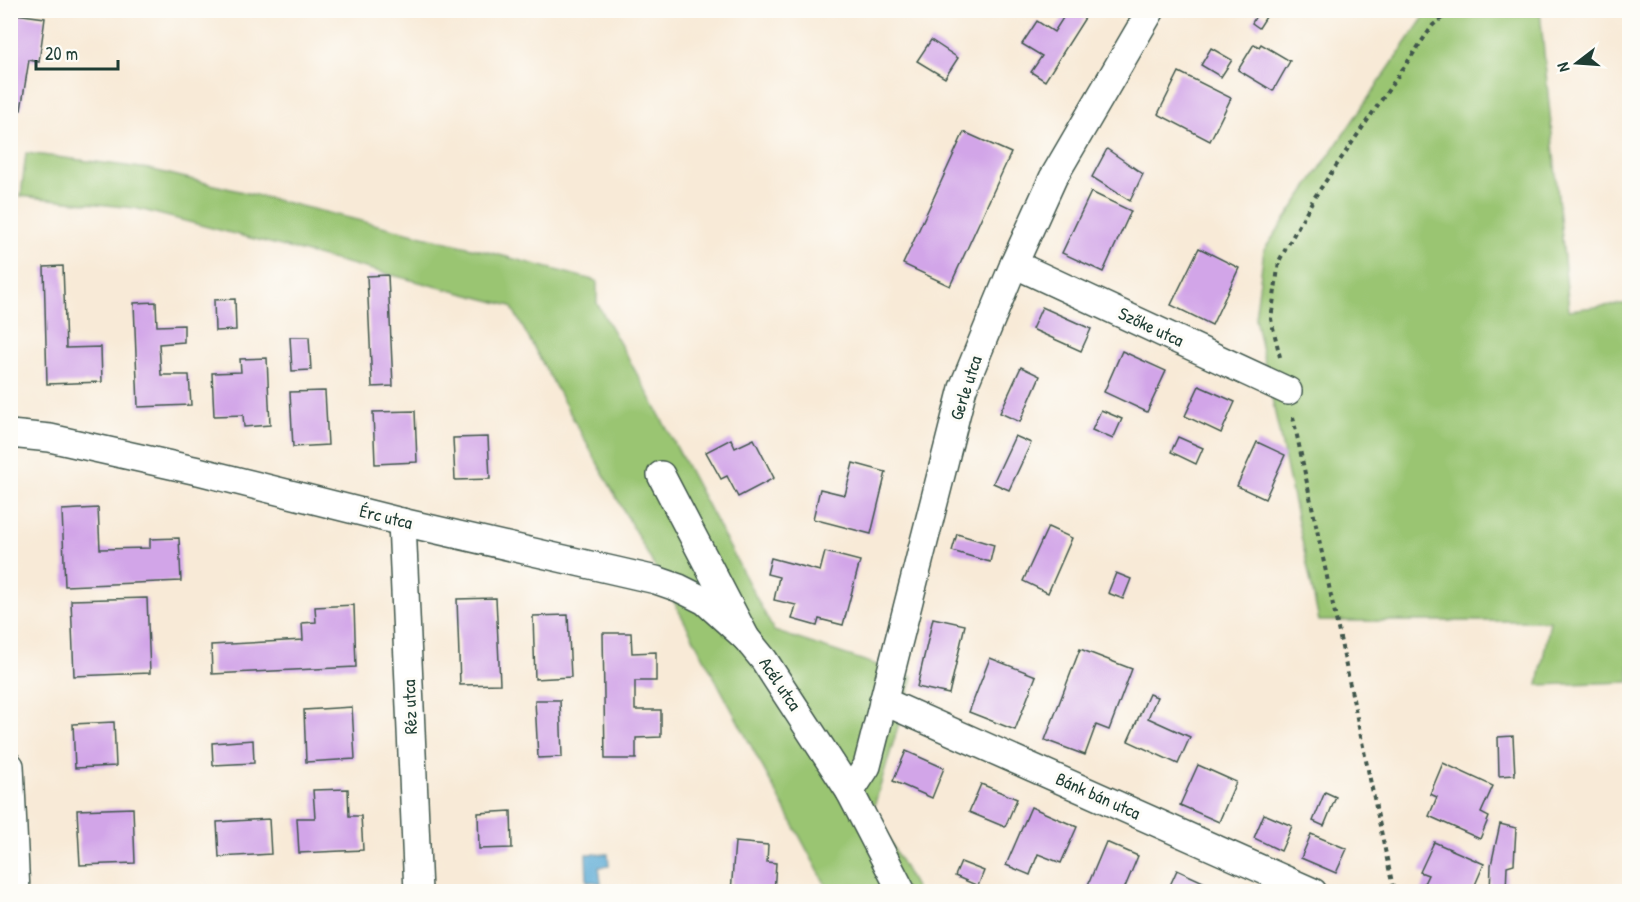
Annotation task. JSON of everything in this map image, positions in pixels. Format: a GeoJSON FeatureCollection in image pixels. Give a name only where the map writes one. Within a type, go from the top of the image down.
{"type":"FeatureCollection","features":[{"type":"Feature","properties":{"kind":"street","name":"Gerle utca"},"geometry":{"type":"LineString","coordinates":[[850,792],[867,766],[963,388],[1014,264],[1053,178],[1151,10]]}},
{"type":"Feature","properties":{"kind":"street","name":"Szőke utca"},"geometry":{"type":"LineString","coordinates":[[1014,264],[1288,391]]}},
{"type":"Feature","properties":{"kind":"street","name":"Érc utca"},"geometry":{"type":"LineString","coordinates":[[10,434],[50,438],[210,474],[402,522],[656,580],[705,601],[746,638]]}},
{"type":"Feature","properties":{"kind":"street","name":"Acél utca"},"geometry":{"type":"LineString","coordinates":[[661,475],[746,638],[764,660],[850,792],[902,891]]}},
{"type":"Feature","properties":{"kind":"street","name":"Réz utca"},"geometry":{"type":"LineString","coordinates":[[402,522],[418,891]]}},
{"type":"Feature","properties":{"kind":"street","name":"Bánk bán utca"},"geometry":{"type":"LineString","coordinates":[[883,701],[1313,891]]}},
{"type":"Feature","properties":{"kind":"street"},"geometry":{"type":"LineString","coordinates":[[10,766],[16,891]]}},
{"type":"Feature","properties":{"kind":"path"},"geometry":{"type":"LineString","coordinates":[[1394,891],[1271,319],[1279,261],[1314,198],[1433,25],[1452,10]]}},
{"type":"Feature","properties":{"kind":"green space"},"geometry":{"type":"Polygon","coordinates":[[[1428,11],[1540,11],[1569,310],[1629,303],[1629,682],[1538,685],[1550,621],[1319,621],[1255,318],[1264,250],[1428,11]]]}},
{"type":"Feature","properties":{"kind":"green space"},"geometry":{"type":"Polygon","coordinates":[[[26,153],[149,169],[597,281],[597,303],[650,397],[774,631],[913,677],[873,810],[917,891],[829,891],[674,602],[511,306],[135,208],[21,196],[26,153]]]}},
{"type":"Feature","properties":{"kind":"water"},"geometry":{"type":"Polygon","coordinates":[[[586,854],[608,854],[609,866],[599,867],[601,883],[587,881],[586,854]]]}},
{"type":"Feature","properties":{"kind":"building"},"geometry":{"type":"Polygon","coordinates":[[[1068,10],[1090,10],[1045,81],[1031,72],[1042,56],[1022,44],[1037,21],[1054,32],[1068,10]]]}},
{"type":"Feature","properties":{"kind":"building"},"geometry":{"type":"Polygon","coordinates":[[[1258,12],[1266,17],[1259,28],[1252,23],[1258,12]]]}},
{"type":"Feature","properties":{"kind":"building"},"geometry":{"type":"Polygon","coordinates":[[[15,14],[45,18],[39,62],[29,60],[21,110],[10,109],[10,43],[15,14]]]}},
{"type":"Feature","properties":{"kind":"building"},"geometry":{"type":"Polygon","coordinates":[[[931,40],[958,58],[945,78],[917,61],[931,40]]]}},
{"type":"Feature","properties":{"kind":"building"},"geometry":{"type":"Polygon","coordinates":[[[1254,44],[1259,47],[1261,44],[1290,61],[1273,91],[1238,70],[1254,44]]]}},
{"type":"Feature","properties":{"kind":"building"},"geometry":{"type":"Polygon","coordinates":[[[1211,48],[1232,60],[1221,77],[1201,65],[1211,48]]]}},
{"type":"Feature","properties":{"kind":"building"},"geometry":{"type":"Polygon","coordinates":[[[1179,72],[1231,98],[1210,141],[1158,114],[1179,72]]]}},
{"type":"Feature","properties":{"kind":"building"},"geometry":{"type":"Polygon","coordinates":[[[964,132],[1011,153],[950,286],[903,264],[964,132]]]}},
{"type":"Feature","properties":{"kind":"building"},"geometry":{"type":"Polygon","coordinates":[[[1107,149],[1143,174],[1130,201],[1092,177],[1107,149]]]}},
{"type":"Feature","properties":{"kind":"building"},"geometry":{"type":"Polygon","coordinates":[[[1091,192],[1131,211],[1103,272],[1062,253],[1091,192]]]}},
{"type":"Feature","properties":{"kind":"building"},"geometry":{"type":"Polygon","coordinates":[[[1199,248],[1239,268],[1212,325],[1171,305],[1199,248]]]}},
{"type":"Feature","properties":{"kind":"building"},"geometry":{"type":"Polygon","coordinates":[[[63,266],[66,348],[101,347],[102,382],[47,384],[44,267],[63,266]]]}},
{"type":"Feature","properties":{"kind":"building"},"geometry":{"type":"Polygon","coordinates":[[[388,275],[393,386],[372,387],[367,276],[388,275]]]}},
{"type":"Feature","properties":{"kind":"building"},"geometry":{"type":"Polygon","coordinates":[[[235,299],[236,330],[215,331],[214,300],[235,299]]]}},
{"type":"Feature","properties":{"kind":"building"},"geometry":{"type":"Polygon","coordinates":[[[156,302],[157,326],[184,325],[184,342],[159,344],[161,375],[189,375],[191,405],[138,407],[134,303],[156,302]]]}},
{"type":"Feature","properties":{"kind":"building"},"geometry":{"type":"Polygon","coordinates":[[[1042,307],[1091,329],[1081,351],[1032,329],[1042,307]]]}},
{"type":"Feature","properties":{"kind":"building"},"geometry":{"type":"Polygon","coordinates":[[[290,337],[309,337],[311,370],[292,371],[290,337]]]}},
{"type":"Feature","properties":{"kind":"building"},"geometry":{"type":"Polygon","coordinates":[[[1122,351],[1166,371],[1147,412],[1104,392],[1122,351]]]}},
{"type":"Feature","properties":{"kind":"building"},"geometry":{"type":"Polygon","coordinates":[[[267,358],[270,425],[244,427],[243,415],[214,416],[212,373],[241,372],[240,359],[267,358]]]}},
{"type":"Feature","properties":{"kind":"building"},"geometry":{"type":"Polygon","coordinates":[[[1021,367],[1040,376],[1020,422],[1000,413],[1021,367]]]}},
{"type":"Feature","properties":{"kind":"building"},"geometry":{"type":"Polygon","coordinates":[[[1199,386],[1235,402],[1221,433],[1185,416],[1199,386]]]}},
{"type":"Feature","properties":{"kind":"building"},"geometry":{"type":"Polygon","coordinates":[[[325,391],[328,445],[293,447],[290,392],[325,391]]]}},
{"type":"Feature","properties":{"kind":"building"},"geometry":{"type":"Polygon","coordinates":[[[1101,410],[1122,419],[1113,439],[1092,430],[1101,410]]]}},
{"type":"Feature","properties":{"kind":"building"},"geometry":{"type":"Polygon","coordinates":[[[415,411],[417,462],[375,464],[373,412],[415,411]]]}},
{"type":"Feature","properties":{"kind":"building"},"geometry":{"type":"Polygon","coordinates":[[[1015,436],[1031,443],[1009,490],[993,483],[1015,436]]]}},
{"type":"Feature","properties":{"kind":"building"},"geometry":{"type":"Polygon","coordinates":[[[488,437],[490,479],[455,480],[453,438],[488,437]]]}},
{"type":"Feature","properties":{"kind":"building"},"geometry":{"type":"Polygon","coordinates":[[[1178,437],[1203,448],[1196,464],[1171,452],[1178,437]]]}},
{"type":"Feature","properties":{"kind":"building"},"geometry":{"type":"Polygon","coordinates":[[[731,439],[735,448],[754,439],[774,478],[738,497],[727,476],[721,479],[706,452],[731,439]]]}},
{"type":"Feature","properties":{"kind":"building"},"geometry":{"type":"Polygon","coordinates":[[[1257,442],[1285,455],[1265,499],[1237,486],[1257,442]]]}},
{"type":"Feature","properties":{"kind":"building"},"geometry":{"type":"Polygon","coordinates":[[[853,463],[886,472],[871,534],[813,519],[820,489],[845,495],[853,463]]]}},
{"type":"Feature","properties":{"kind":"building"},"geometry":{"type":"Polygon","coordinates":[[[98,508],[100,549],[150,548],[150,539],[179,538],[181,581],[65,586],[62,510],[98,508]]]}},
{"type":"Feature","properties":{"kind":"building"},"geometry":{"type":"Polygon","coordinates":[[[1048,527],[1072,538],[1048,593],[1023,581],[1048,527]]]}},
{"type":"Feature","properties":{"kind":"building"},"geometry":{"type":"Polygon","coordinates":[[[957,534],[994,545],[990,562],[952,551],[957,534]]]}},
{"type":"Feature","properties":{"kind":"building"},"geometry":{"type":"Polygon","coordinates":[[[825,552],[860,561],[843,625],[819,619],[817,626],[792,619],[796,605],[774,600],[779,577],[767,574],[771,558],[820,571],[825,552]]]}},
{"type":"Feature","properties":{"kind":"building"},"geometry":{"type":"Polygon","coordinates":[[[1116,573],[1131,579],[1123,599],[1108,593],[1116,573]]]}},
{"type":"Feature","properties":{"kind":"building"},"geometry":{"type":"Polygon","coordinates":[[[147,598],[150,673],[74,676],[71,600],[147,598]]]}},
{"type":"Feature","properties":{"kind":"building"},"geometry":{"type":"Polygon","coordinates":[[[496,598],[500,684],[460,685],[457,599],[496,598]]]}},
{"type":"Feature","properties":{"kind":"building"},"geometry":{"type":"Polygon","coordinates":[[[354,605],[356,667],[212,674],[211,645],[303,640],[302,623],[316,622],[315,607],[354,605]]]}},
{"type":"Feature","properties":{"kind":"building"},"geometry":{"type":"Polygon","coordinates":[[[568,615],[571,677],[535,679],[533,616],[568,615]]]}},
{"type":"Feature","properties":{"kind":"building"},"geometry":{"type":"Polygon","coordinates":[[[933,618],[965,625],[949,694],[917,687],[933,618]]]}},
{"type":"Feature","properties":{"kind":"building"},"geometry":{"type":"Polygon","coordinates":[[[603,633],[631,633],[632,653],[656,652],[656,681],[635,681],[635,710],[661,710],[661,737],[636,738],[636,759],[605,759],[603,633]]]}},
{"type":"Feature","properties":{"kind":"building"},"geometry":{"type":"Polygon","coordinates":[[[1080,649],[1132,669],[1109,730],[1096,725],[1085,755],[1045,740],[1080,649]]]}},
{"type":"Feature","properties":{"kind":"building"},"geometry":{"type":"Polygon","coordinates":[[[990,658],[1036,676],[1015,730],[969,712],[990,658]]]}},
{"type":"Feature","properties":{"kind":"building"},"geometry":{"type":"Polygon","coordinates":[[[1149,694],[1157,697],[1148,718],[1190,737],[1178,764],[1128,741],[1149,694]]]}},
{"type":"Feature","properties":{"kind":"building"},"geometry":{"type":"Polygon","coordinates":[[[535,700],[560,700],[562,757],[538,758],[535,700]]]}},
{"type":"Feature","properties":{"kind":"building"},"geometry":{"type":"Polygon","coordinates":[[[352,707],[355,759],[306,762],[304,710],[352,707]]]}},
{"type":"Feature","properties":{"kind":"building"},"geometry":{"type":"Polygon","coordinates":[[[114,722],[116,766],[75,768],[73,724],[114,722]]]}},
{"type":"Feature","properties":{"kind":"building"},"geometry":{"type":"Polygon","coordinates":[[[1513,736],[1515,775],[1499,776],[1498,737],[1513,736]]]}},
{"type":"Feature","properties":{"kind":"building"},"geometry":{"type":"Polygon","coordinates":[[[253,740],[254,763],[213,765],[212,743],[253,740]]]}},
{"type":"Feature","properties":{"kind":"building"},"geometry":{"type":"Polygon","coordinates":[[[906,751],[944,768],[932,798],[893,781],[906,751]]]}},
{"type":"Feature","properties":{"kind":"building"},"geometry":{"type":"Polygon","coordinates":[[[1443,763],[1493,786],[1481,813],[1489,817],[1480,839],[1429,816],[1437,797],[1430,794],[1443,763]]]}},
{"type":"Feature","properties":{"kind":"building"},"geometry":{"type":"Polygon","coordinates":[[[1198,765],[1236,782],[1219,822],[1180,805],[1198,765]]]}},
{"type":"Feature","properties":{"kind":"building"},"geometry":{"type":"Polygon","coordinates":[[[981,784],[1017,799],[1005,827],[969,812],[981,784]]]}},
{"type":"Feature","properties":{"kind":"building"},"geometry":{"type":"Polygon","coordinates":[[[348,789],[349,816],[361,816],[363,850],[299,853],[297,818],[315,818],[313,790],[348,789]]]}},
{"type":"Feature","properties":{"kind":"building"},"geometry":{"type":"Polygon","coordinates":[[[1325,792],[1336,797],[1324,826],[1313,821],[1325,792]]]}},
{"type":"Feature","properties":{"kind":"building"},"geometry":{"type":"Polygon","coordinates":[[[1031,807],[1077,827],[1061,863],[1038,854],[1030,875],[1006,865],[1031,807]]]}},
{"type":"Feature","properties":{"kind":"building"},"geometry":{"type":"Polygon","coordinates":[[[133,808],[135,863],[80,865],[77,810],[133,808]]]}},
{"type":"Feature","properties":{"kind":"building"},"geometry":{"type":"Polygon","coordinates":[[[511,811],[512,848],[479,849],[478,813],[511,811]]]}},
{"type":"Feature","properties":{"kind":"building"},"geometry":{"type":"Polygon","coordinates":[[[1264,814],[1292,826],[1281,851],[1254,838],[1264,814]]]}},
{"type":"Feature","properties":{"kind":"building"},"geometry":{"type":"Polygon","coordinates":[[[269,819],[271,854],[219,857],[217,822],[269,819]]]}},
{"type":"Feature","properties":{"kind":"building"},"geometry":{"type":"Polygon","coordinates":[[[1500,824],[1516,828],[1514,864],[1507,866],[1506,892],[1490,892],[1491,865],[1500,824]]]}},
{"type":"Feature","properties":{"kind":"building"},"geometry":{"type":"Polygon","coordinates":[[[1311,834],[1347,849],[1336,873],[1301,858],[1311,834]]]}},
{"type":"Feature","properties":{"kind":"building"},"geometry":{"type":"Polygon","coordinates":[[[735,842],[768,845],[767,862],[776,863],[774,892],[731,892],[735,842]]]}},
{"type":"Feature","properties":{"kind":"building"},"geometry":{"type":"Polygon","coordinates":[[[1106,842],[1138,856],[1123,892],[1085,892],[1106,842]]]}},
{"type":"Feature","properties":{"kind":"building"},"geometry":{"type":"Polygon","coordinates":[[[1434,842],[1484,864],[1472,892],[1420,892],[1428,875],[1420,872],[1434,842]]]}},
{"type":"Feature","properties":{"kind":"building"},"geometry":{"type":"Polygon","coordinates":[[[961,862],[984,871],[978,886],[955,876],[961,862]]]}},
{"type":"Feature","properties":{"kind":"building"},"geometry":{"type":"Polygon","coordinates":[[[1177,870],[1212,886],[1209,892],[1167,892],[1177,870]]]}}]}
